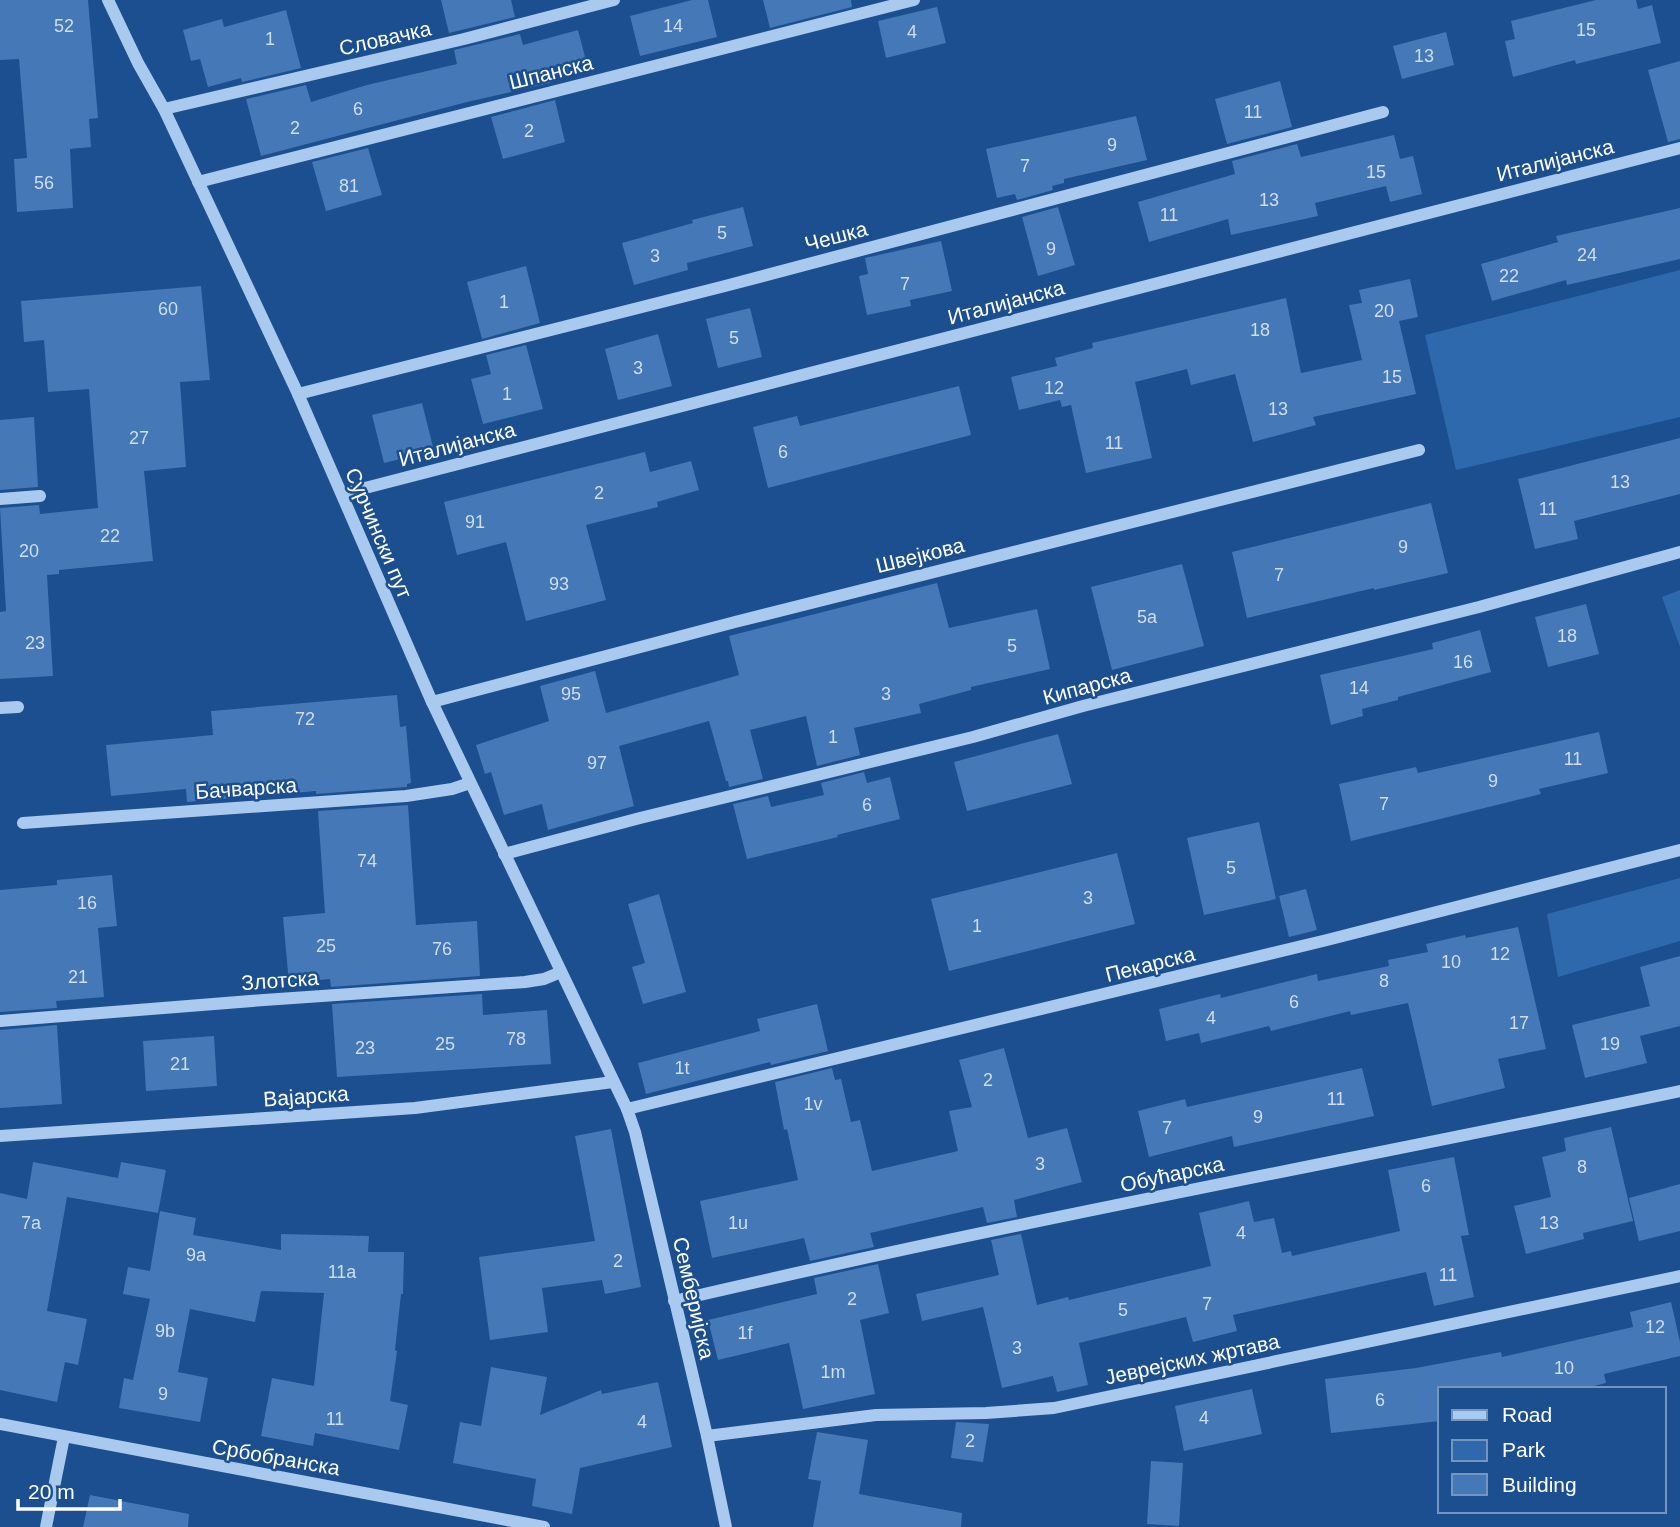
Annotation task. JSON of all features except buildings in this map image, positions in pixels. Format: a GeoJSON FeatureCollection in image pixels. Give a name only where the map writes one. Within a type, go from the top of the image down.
{"type":"FeatureCollection","features":[{"type":"Feature","properties":{"kind":"street","name":"Сурчински пут"},"geometry":{"type":"LineString","coordinates":[[108,0],[138,63],[164,109],[298,394],[432,702],[613,1082]]}},
{"type":"Feature","properties":{"kind":"street","name":"Словачка"},"geometry":{"type":"LineString","coordinates":[[164,109],[464,40],[614,0]]}},
{"type":"Feature","properties":{"kind":"street","name":"Шпанска"},"geometry":{"type":"LineString","coordinates":[[198,182],[914,0]]}},
{"type":"Feature","properties":{"kind":"street","name":"Чешка"},"geometry":{"type":"LineString","coordinates":[[298,394],[725,286],[1383,112]]}},
{"type":"Feature","properties":{"kind":"street","name":"Италијанска"},"geometry":{"type":"LineString","coordinates":[[342,494],[1680,148]]}},
{"type":"Feature","properties":{"kind":"street","name":"Швејкова"},"geometry":{"type":"LineString","coordinates":[[432,702],[735,622],[1419,450]]}},
{"type":"Feature","properties":{"kind":"street"},"geometry":{"type":"LineString","coordinates":[[0,499],[40,496]]}},
{"type":"Feature","properties":{"kind":"street","name":"Кипарска"},"geometry":{"type":"LineString","coordinates":[[504,854],[973,737],[1083,706],[1479,607],[1680,552]]}},
{"type":"Feature","properties":{"kind":"street"},"geometry":{"type":"LineString","coordinates":[[0,708],[18,707]]}},
{"type":"Feature","properties":{"kind":"street","name":"Бачварска"},"geometry":{"type":"LineString","coordinates":[[23,823],[406,796],[452,789],[470,783]]}},
{"type":"Feature","properties":{"kind":"street","name":"Пекарска"},"geometry":{"type":"LineString","coordinates":[[627,1109],[1327,940],[1680,850]]}},
{"type":"Feature","properties":{"kind":"street","name":"Злотска"},"geometry":{"type":"LineString","coordinates":[[0,1021],[525,982],[544,979],[561,972]]}},
{"type":"Feature","properties":{"kind":"street","name":"Семберијска"},"geometry":{"type":"LineString","coordinates":[[613,1082],[635,1132],[726,1527]]}},
{"type":"Feature","properties":{"kind":"street","name":"Вајарска"},"geometry":{"type":"LineString","coordinates":[[0,1136],[415,1108],[613,1082]]}},
{"type":"Feature","properties":{"kind":"street","name":"Обућарска"},"geometry":{"type":"LineString","coordinates":[[674,1301],[771,1278],[1240,1180],[1680,1091]]}},
{"type":"Feature","properties":{"kind":"street","name":"Јеврејских жртава"},"geometry":{"type":"LineString","coordinates":[[707,1436],[876,1415],[986,1413],[1054,1408],[1680,1276]]}},
{"type":"Feature","properties":{"kind":"street","name":"Србобранска"},"geometry":{"type":"LineString","coordinates":[[0,1424],[544,1527]]}},
{"type":"Feature","properties":{"kind":"street"},"geometry":{"type":"LineString","coordinates":[[46,1527],[64,1437]]}},
{"type":"Feature","properties":{"kind":"green space"},"geometry":{"type":"Polygon","coordinates":[[[1680,270],[1680,417],[1456,470],[1425,335],[1680,270]]]}},
{"type":"Feature","properties":{"kind":"green space"},"geometry":{"type":"Polygon","coordinates":[[[1680,590],[1680,647],[1662,597],[1680,590]]]}},
{"type":"Feature","properties":{"kind":"green space"},"geometry":{"type":"Polygon","coordinates":[[[1680,878],[1680,941],[1558,977],[1547,914],[1680,878]]]}}]}
